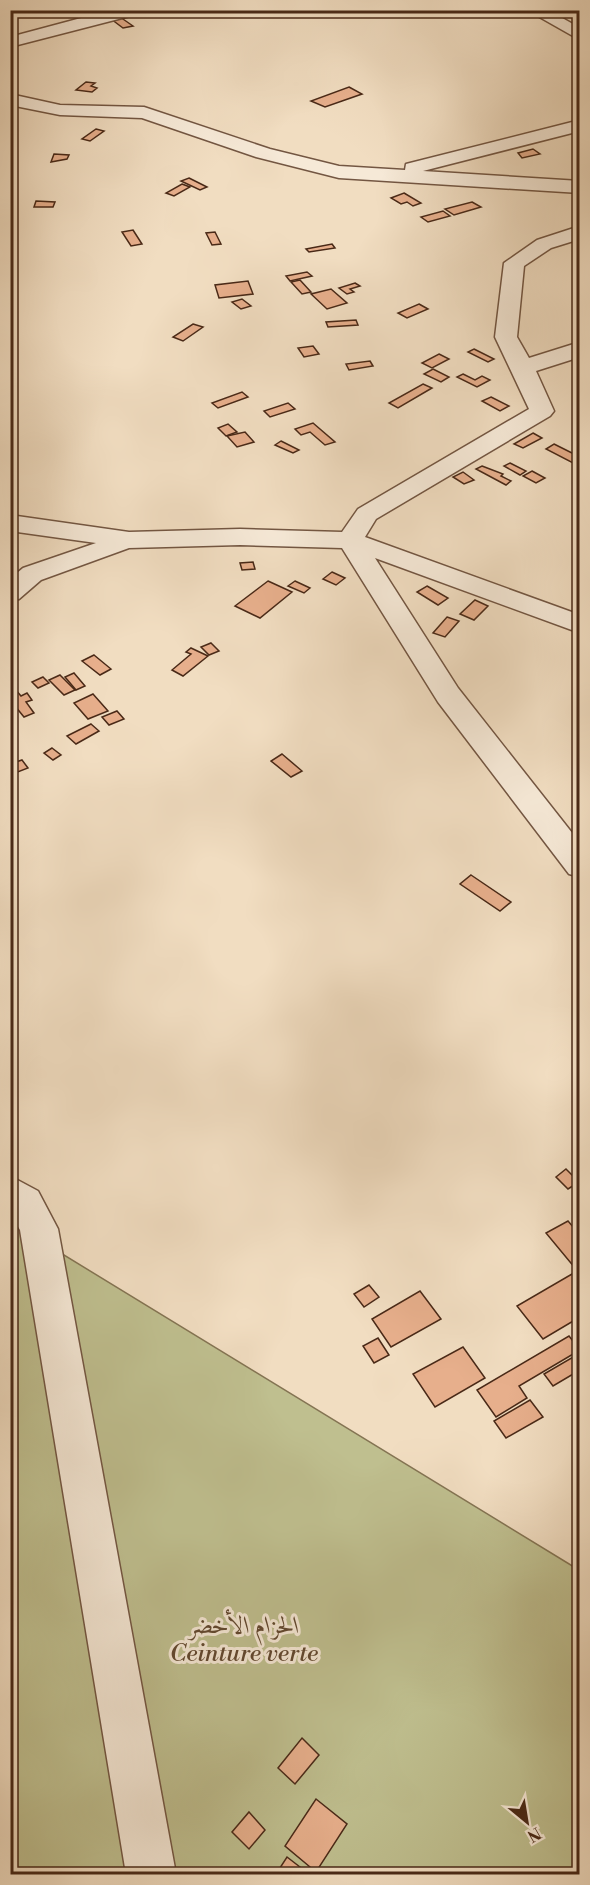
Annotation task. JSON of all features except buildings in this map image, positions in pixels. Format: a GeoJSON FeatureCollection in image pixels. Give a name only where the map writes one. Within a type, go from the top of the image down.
{"type":"FeatureCollection","features":[{"type":"Feature","properties":{"kind":"street"},"geometry":{"type":"LineString","coordinates":[[10,42],[132,10]]}},
{"type":"Feature","properties":{"kind":"street"},"geometry":{"type":"LineString","coordinates":[[534,10],[579,35]]}},
{"type":"Feature","properties":{"kind":"street"},"geometry":{"type":"LineString","coordinates":[[10,99],[60,110],[144,113],[263,153],[339,172],[579,187]]}},
{"type":"Feature","properties":{"kind":"street"},"geometry":{"type":"LineString","coordinates":[[381,176],[579,125]]}},
{"type":"Feature","properties":{"kind":"street"},"geometry":{"type":"LineString","coordinates":[[10,523],[129,540],[240,537],[359,527],[542,411],[506,337],[514,263],[544,244],[579,232]]}},
{"type":"Feature","properties":{"kind":"street"},"geometry":{"type":"LineString","coordinates":[[523,368],[579,349]]}},
{"type":"Feature","properties":{"kind":"street"},"geometry":{"type":"LineString","coordinates":[[359,527],[579,625]]}},
{"type":"Feature","properties":{"kind":"street"},"geometry":{"type":"LineString","coordinates":[[359,527],[448,695],[579,866]]}},
{"type":"Feature","properties":{"kind":"street"},"geometry":{"type":"LineString","coordinates":[[10,592],[23,579],[32,574],[129,540]]}},
{"type":"Feature","properties":{"kind":"street"},"geometry":{"type":"LineString","coordinates":[[10,1192],[25,1202],[39,1230],[151,1875]]}},
{"type":"Feature","properties":{"kind":"green space","name":"الحزام الأخضر Ceinture verte"},"geometry":{"type":"Polygon","coordinates":[[[10,1222],[579,1570],[579,1874],[11,1874],[10,1222]]]}}]}
